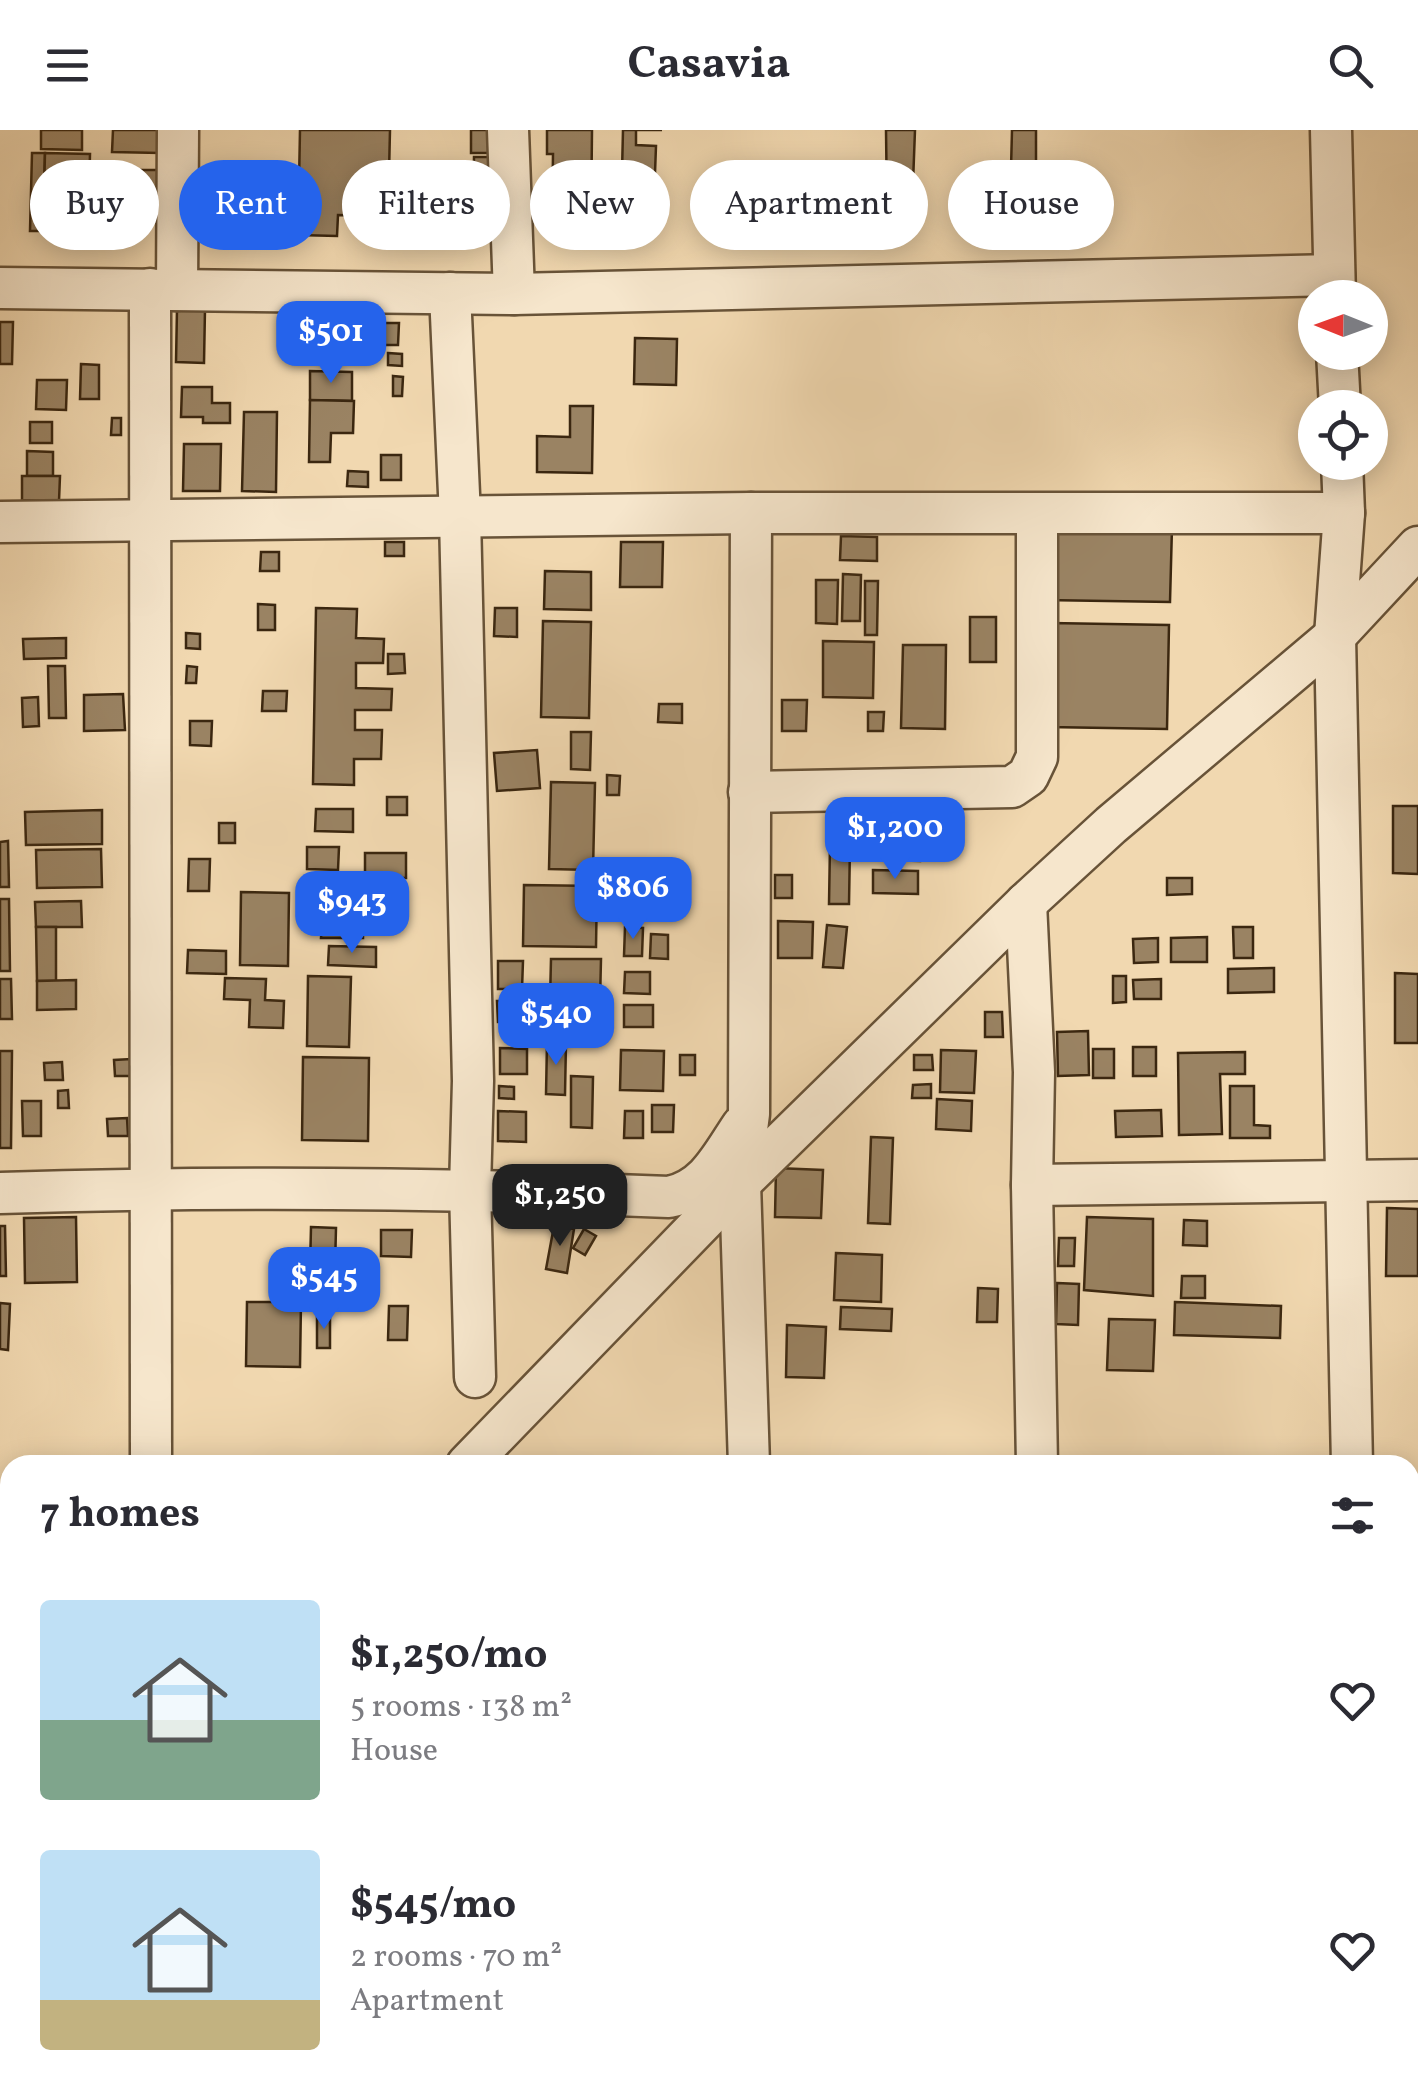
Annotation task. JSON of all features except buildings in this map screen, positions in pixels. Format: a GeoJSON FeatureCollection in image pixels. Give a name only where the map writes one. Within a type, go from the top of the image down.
{"type":"FeatureCollection","features":[{"type":"Feature","properties":{"kind":"street"},"geometry":{"type":"LineString","coordinates":[[151,1455],[152,520],[163,289],[178,130]]}},
{"type":"Feature","properties":{"kind":"street"},"geometry":{"type":"LineString","coordinates":[[508,130],[514,294]]}},
{"type":"Feature","properties":{"kind":"street"},"geometry":{"type":"LineString","coordinates":[[1331,130],[1334,280]]}},
{"type":"Feature","properties":{"kind":"street"},"geometry":{"type":"LineString","coordinates":[[0,288],[514,294],[1298,286]]}},
{"type":"Feature","properties":{"kind":"street"},"geometry":{"type":"LineString","coordinates":[[450,292],[460,516],[474,1080],[470,1189],[475,1376]]}},
{"type":"Feature","properties":{"kind":"street"},"geometry":{"type":"LineString","coordinates":[[1343,480],[1335,636],[1352,1455]]}},
{"type":"Feature","properties":{"kind":"street"},"geometry":{"type":"LineString","coordinates":[[0,522],[751,512],[1344,513]]}},
{"type":"Feature","properties":{"kind":"street"},"geometry":{"type":"LineString","coordinates":[[749,1455],[740,1183],[750,1114],[751,512]]}},
{"type":"Feature","properties":{"kind":"street"},"geometry":{"type":"LineString","coordinates":[[749,792],[1012,787],[1028,776],[1037,757],[1036,514]]}},
{"type":"Feature","properties":{"kind":"street"},"geometry":{"type":"LineString","coordinates":[[477,1455],[740,1183],[1026,903],[1110,825],[1335,636],[1418,547]]}},
{"type":"Feature","properties":{"kind":"street"},"geometry":{"type":"LineString","coordinates":[[1026,903],[1034,1072],[1037,1455]]}},
{"type":"Feature","properties":{"kind":"street"},"geometry":{"type":"LineString","coordinates":[[0,1193],[152,1188],[470,1189],[669,1197],[688,1193],[706,1180],[750,1114]]}},
{"type":"Feature","properties":{"kind":"street"},"geometry":{"type":"LineString","coordinates":[[1032,1185],[1418,1180]]}}]}
